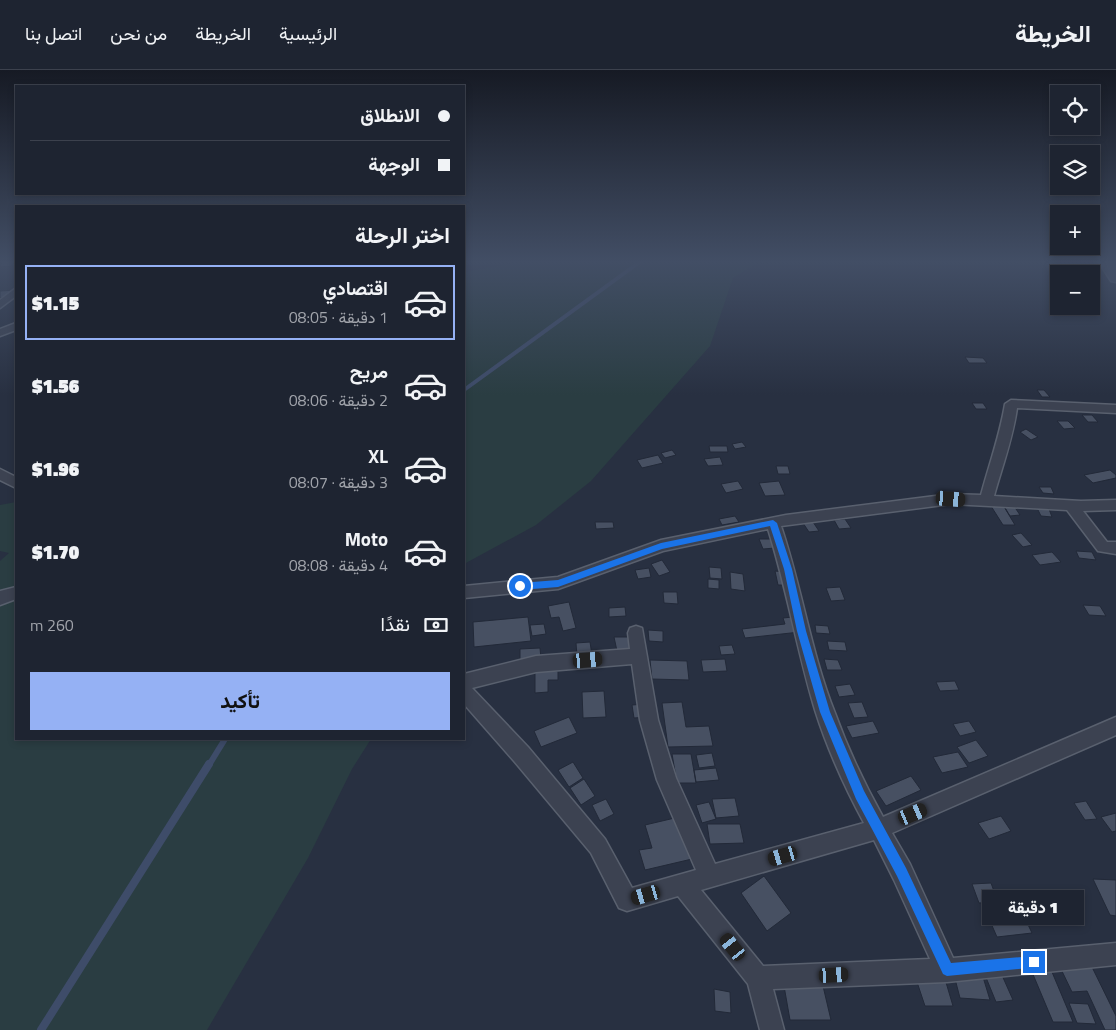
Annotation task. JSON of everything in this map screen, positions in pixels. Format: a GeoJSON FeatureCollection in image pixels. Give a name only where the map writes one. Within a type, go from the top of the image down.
{"type":"FeatureCollection","features":[{"type":"Feature","properties":{"kind":"street"},"geometry":{"type":"LineString","coordinates":[[0,334],[15,326]]}},
{"type":"Feature","properties":{"kind":"street"},"geometry":{"type":"LineString","coordinates":[[986,501],[1000,449],[1007,433],[1011,404],[1116,409]]}},
{"type":"Feature","properties":{"kind":"street"},"geometry":{"type":"LineString","coordinates":[[0,474],[15,482]]}},
{"type":"Feature","properties":{"kind":"street"},"geometry":{"type":"LineString","coordinates":[[465,592],[558,583],[661,546],[773,523],[861,509],[951,499],[1071,506],[1116,505]]}},
{"type":"Feature","properties":{"kind":"street"},"geometry":{"type":"LineString","coordinates":[[1071,506],[1103,547],[1116,548]]}},
{"type":"Feature","properties":{"kind":"street"},"geometry":{"type":"LineString","coordinates":[[773,523],[788,569],[802,631],[825,712],[860,795],[902,872],[947,970]]}},
{"type":"Feature","properties":{"kind":"street"},"geometry":{"type":"LineString","coordinates":[[0,598],[15,593]]}},
{"type":"Feature","properties":{"kind":"street"},"geometry":{"type":"LineString","coordinates":[[636,632],[649,720],[667,780],[710,877]]}},
{"type":"Feature","properties":{"kind":"street"},"geometry":{"type":"LineString","coordinates":[[465,682],[536,664],[640,656]]}},
{"type":"Feature","properties":{"kind":"street"},"geometry":{"type":"LineString","coordinates":[[465,693],[521,754],[598,846],[627,900],[878,829],[1116,726]]}},
{"type":"Feature","properties":{"kind":"street"},"geometry":{"type":"LineString","coordinates":[[683,885],[758,978],[772,1030]]}},
{"type":"Feature","properties":{"kind":"street"},"geometry":{"type":"LineString","coordinates":[[758,978],[947,970],[1116,954]]}},
{"type":"Feature","properties":{"kind":"green space"},"geometry":{"type":"Polygon","coordinates":[[[465,306],[724,306],[710,346],[591,481],[536,525],[465,563],[465,306]]]}},
{"type":"Feature","properties":{"kind":"green space"},"geometry":{"type":"Polygon","coordinates":[[[15,502],[15,740],[370,740],[352,769],[308,858],[207,1030],[0,1030],[0,561],[9,553],[0,551],[0,505],[15,502]]]}},
{"type":"Feature","properties":{"kind":"building"},"geometry":{"type":"Polygon","coordinates":[[[965,357],[983,358],[987,363],[969,363],[965,357]]]}},
{"type":"Feature","properties":{"kind":"building"},"geometry":{"type":"Polygon","coordinates":[[[1037,390],[1044,390],[1050,397],[1042,397],[1037,390]]]}},
{"type":"Feature","properties":{"kind":"building"},"geometry":{"type":"Polygon","coordinates":[[[972,403],[983,403],[987,409],[976,409],[972,403]]]}},
{"type":"Feature","properties":{"kind":"building"},"geometry":{"type":"Polygon","coordinates":[[[1082,415],[1092,415],[1098,422],[1088,422],[1082,415]]]}},
{"type":"Feature","properties":{"kind":"building"},"geometry":{"type":"Polygon","coordinates":[[[1057,421],[1068,421],[1075,428],[1064,429],[1057,421]]]}},
{"type":"Feature","properties":{"kind":"building"},"geometry":{"type":"Polygon","coordinates":[[[1026,429],[1038,437],[1031,440],[1020,432],[1026,429]]]}},
{"type":"Feature","properties":{"kind":"building"},"geometry":{"type":"Polygon","coordinates":[[[742,442],[746,447],[735,449],[732,444],[742,442]]]}},
{"type":"Feature","properties":{"kind":"building"},"geometry":{"type":"Polygon","coordinates":[[[709,446],[727,446],[728,452],[710,452],[709,446]]]}},
{"type":"Feature","properties":{"kind":"building"},"geometry":{"type":"Polygon","coordinates":[[[672,450],[676,455],[665,458],[661,453],[672,450]]]}},
{"type":"Feature","properties":{"kind":"building"},"geometry":{"type":"Polygon","coordinates":[[[658,455],[663,463],[642,468],[637,460],[658,455]]]}},
{"type":"Feature","properties":{"kind":"building"},"geometry":{"type":"Polygon","coordinates":[[[720,457],[723,465],[708,466],[704,459],[720,457]]]}},
{"type":"Feature","properties":{"kind":"building"},"geometry":{"type":"Polygon","coordinates":[[[776,466],[788,466],[790,474],[778,474],[776,466]]]}},
{"type":"Feature","properties":{"kind":"building"},"geometry":{"type":"Polygon","coordinates":[[[1110,470],[1116,475],[1116,478],[1093,483],[1084,475],[1110,470]]]}},
{"type":"Feature","properties":{"kind":"building"},"geometry":{"type":"Polygon","coordinates":[[[738,481],[743,489],[726,493],[721,484],[738,481]]]}},
{"type":"Feature","properties":{"kind":"building"},"geometry":{"type":"Polygon","coordinates":[[[779,481],[785,495],[765,496],[759,483],[779,481]]]}},
{"type":"Feature","properties":{"kind":"building"},"geometry":{"type":"Polygon","coordinates":[[[1039,487],[1051,487],[1054,494],[1043,493],[1039,487]]]}},
{"type":"Feature","properties":{"kind":"building"},"geometry":{"type":"Polygon","coordinates":[[[1003,505],[1015,525],[1003,525],[991,506],[1003,505]]]}},
{"type":"Feature","properties":{"kind":"building"},"geometry":{"type":"Polygon","coordinates":[[[1004,506],[1014,506],[1020,515],[1010,516],[1004,506]]]}},
{"type":"Feature","properties":{"kind":"building"},"geometry":{"type":"Polygon","coordinates":[[[1037,508],[1049,509],[1052,517],[1041,516],[1037,508]]]}},
{"type":"Feature","properties":{"kind":"building"},"geometry":{"type":"Polygon","coordinates":[[[735,516],[739,522],[722,525],[719,519],[735,516]]]}},
{"type":"Feature","properties":{"kind":"building"},"geometry":{"type":"Polygon","coordinates":[[[845,519],[851,528],[839,529],[834,520],[845,519]]]}},
{"type":"Feature","properties":{"kind":"building"},"geometry":{"type":"Polygon","coordinates":[[[595,522],[613,522],[614,528],[596,529],[595,522]]]}},
{"type":"Feature","properties":{"kind":"building"},"geometry":{"type":"Polygon","coordinates":[[[813,522],[819,531],[809,532],[803,523],[813,522]]]}},
{"type":"Feature","properties":{"kind":"building"},"geometry":{"type":"Polygon","coordinates":[[[1021,533],[1032,545],[1023,547],[1012,535],[1021,533]]]}},
{"type":"Feature","properties":{"kind":"building"},"geometry":{"type":"Polygon","coordinates":[[[759,539],[772,539],[775,548],[763,549],[759,539]]]}},
{"type":"Feature","properties":{"kind":"building"},"geometry":{"type":"Polygon","coordinates":[[[1076,551],[1092,552],[1096,560],[1079,558],[1076,551]]]}},
{"type":"Feature","properties":{"kind":"building"},"geometry":{"type":"Polygon","coordinates":[[[1052,552],[1061,562],[1040,565],[1032,555],[1052,552]]]}},
{"type":"Feature","properties":{"kind":"building"},"geometry":{"type":"Polygon","coordinates":[[[662,560],[670,572],[659,576],[651,564],[662,560]]]}},
{"type":"Feature","properties":{"kind":"building"},"geometry":{"type":"Polygon","coordinates":[[[709,567],[721,568],[722,579],[710,578],[709,567]]]}},
{"type":"Feature","properties":{"kind":"building"},"geometry":{"type":"Polygon","coordinates":[[[649,568],[651,577],[638,579],[635,570],[649,568]]]}},
{"type":"Feature","properties":{"kind":"building"},"geometry":{"type":"Polygon","coordinates":[[[775,571],[785,572],[788,585],[778,585],[775,571]]]}},
{"type":"Feature","properties":{"kind":"building"},"geometry":{"type":"Polygon","coordinates":[[[730,572],[743,574],[745,591],[731,589],[730,572]]]}},
{"type":"Feature","properties":{"kind":"building"},"geometry":{"type":"Polygon","coordinates":[[[708,579],[719,580],[719,589],[708,588],[708,579]]]}},
{"type":"Feature","properties":{"kind":"building"},"geometry":{"type":"Polygon","coordinates":[[[840,587],[845,600],[831,601],[826,588],[840,587]]]}},
{"type":"Feature","properties":{"kind":"building"},"geometry":{"type":"Polygon","coordinates":[[[663,592],[677,592],[678,604],[664,603],[663,592]]]}},
{"type":"Feature","properties":{"kind":"building"},"geometry":{"type":"Polygon","coordinates":[[[569,602],[576,628],[563,631],[559,617],[551,618],[548,606],[569,602]]]}},
{"type":"Feature","properties":{"kind":"building"},"geometry":{"type":"Polygon","coordinates":[[[1083,605],[1100,606],[1106,616],[1089,615],[1083,605]]]}},
{"type":"Feature","properties":{"kind":"building"},"geometry":{"type":"Polygon","coordinates":[[[625,607],[626,616],[609,617],[609,608],[625,607]]]}},
{"type":"Feature","properties":{"kind":"building"},"geometry":{"type":"Polygon","coordinates":[[[528,617],[531,641],[474,647],[473,622],[528,617]]]}},
{"type":"Feature","properties":{"kind":"building"},"geometry":{"type":"Polygon","coordinates":[[[793,617],[800,632],[745,638],[742,629],[785,624],[783,618],[793,617]]]}},
{"type":"Feature","properties":{"kind":"building"},"geometry":{"type":"Polygon","coordinates":[[[544,624],[546,634],[532,636],[530,625],[544,624]]]}},
{"type":"Feature","properties":{"kind":"building"},"geometry":{"type":"Polygon","coordinates":[[[815,625],[828,626],[830,634],[816,633],[815,625]]]}},
{"type":"Feature","properties":{"kind":"building"},"geometry":{"type":"Polygon","coordinates":[[[648,630],[663,631],[663,642],[649,641],[648,630]]]}},
{"type":"Feature","properties":{"kind":"building"},"geometry":{"type":"Polygon","coordinates":[[[614,637],[628,637],[630,650],[617,651],[614,637]]]}},
{"type":"Feature","properties":{"kind":"building"},"geometry":{"type":"Polygon","coordinates":[[[827,641],[845,642],[847,651],[829,650],[827,641]]]}},
{"type":"Feature","properties":{"kind":"building"},"geometry":{"type":"Polygon","coordinates":[[[590,642],[592,655],[577,656],[576,643],[590,642]]]}},
{"type":"Feature","properties":{"kind":"building"},"geometry":{"type":"Polygon","coordinates":[[[732,645],[735,654],[721,655],[719,646],[732,645]]]}},
{"type":"Feature","properties":{"kind":"building"},"geometry":{"type":"Polygon","coordinates":[[[540,648],[541,659],[520,661],[520,649],[540,648]]]}},
{"type":"Feature","properties":{"kind":"building"},"geometry":{"type":"Polygon","coordinates":[[[725,659],[727,671],[703,672],[701,660],[725,659]]]}},
{"type":"Feature","properties":{"kind":"building"},"geometry":{"type":"Polygon","coordinates":[[[824,659],[838,660],[842,670],[827,670],[824,659]]]}},
{"type":"Feature","properties":{"kind":"building"},"geometry":{"type":"Polygon","coordinates":[[[650,660],[687,661],[689,680],[652,679],[650,660]]]}},
{"type":"Feature","properties":{"kind":"building"},"geometry":{"type":"Polygon","coordinates":[[[535,671],[558,671],[558,680],[548,680],[548,692],[535,693],[535,671]]]}},
{"type":"Feature","properties":{"kind":"building"},"geometry":{"type":"Polygon","coordinates":[[[955,681],[959,690],[940,691],[936,682],[955,681]]]}},
{"type":"Feature","properties":{"kind":"building"},"geometry":{"type":"Polygon","coordinates":[[[850,684],[855,695],[839,697],[835,686],[850,684]]]}},
{"type":"Feature","properties":{"kind":"building"},"geometry":{"type":"Polygon","coordinates":[[[604,691],[606,717],[583,718],[582,692],[604,691]]]}},
{"type":"Feature","properties":{"kind":"building"},"geometry":{"type":"Polygon","coordinates":[[[682,702],[686,727],[709,726],[713,746],[668,747],[662,703],[682,702]]]}},
{"type":"Feature","properties":{"kind":"building"},"geometry":{"type":"Polygon","coordinates":[[[862,702],[868,717],[854,718],[848,703],[862,702]]]}},
{"type":"Feature","properties":{"kind":"building"},"geometry":{"type":"Polygon","coordinates":[[[646,704],[649,717],[634,718],[632,705],[646,704]]]}},
{"type":"Feature","properties":{"kind":"building"},"geometry":{"type":"Polygon","coordinates":[[[569,717],[577,733],[541,747],[534,731],[569,717]]]}},
{"type":"Feature","properties":{"kind":"building"},"geometry":{"type":"Polygon","coordinates":[[[873,721],[879,733],[852,738],[846,726],[873,721]]]}},
{"type":"Feature","properties":{"kind":"building"},"geometry":{"type":"Polygon","coordinates":[[[969,721],[976,732],[960,736],[953,724],[969,721]]]}},
{"type":"Feature","properties":{"kind":"building"},"geometry":{"type":"Polygon","coordinates":[[[976,740],[988,756],[969,763],[957,747],[976,740]]]}},
{"type":"Feature","properties":{"kind":"building"},"geometry":{"type":"Polygon","coordinates":[[[958,752],[968,767],[942,773],[933,757],[958,752]]]}},
{"type":"Feature","properties":{"kind":"building"},"geometry":{"type":"Polygon","coordinates":[[[712,753],[715,766],[699,768],[696,755],[712,753]]]}},
{"type":"Feature","properties":{"kind":"building"},"geometry":{"type":"Polygon","coordinates":[[[672,754],[691,754],[696,783],[677,783],[672,754]]]}},
{"type":"Feature","properties":{"kind":"building"},"geometry":{"type":"Polygon","coordinates":[[[573,762],[583,778],[569,787],[558,770],[573,762]]]}},
{"type":"Feature","properties":{"kind":"building"},"geometry":{"type":"Polygon","coordinates":[[[716,768],[719,780],[696,782],[694,770],[716,768]]]}},
{"type":"Feature","properties":{"kind":"building"},"geometry":{"type":"Polygon","coordinates":[[[911,776],[921,790],[886,806],[876,791],[911,776]]]}},
{"type":"Feature","properties":{"kind":"building"},"geometry":{"type":"Polygon","coordinates":[[[584,779],[595,796],[581,805],[570,788],[584,779]]]}},
{"type":"Feature","properties":{"kind":"building"},"geometry":{"type":"Polygon","coordinates":[[[735,798],[739,816],[716,818],[712,799],[735,798]]]}},
{"type":"Feature","properties":{"kind":"building"},"geometry":{"type":"Polygon","coordinates":[[[606,799],[614,814],[600,821],[592,805],[606,799]]]}},
{"type":"Feature","properties":{"kind":"building"},"geometry":{"type":"Polygon","coordinates":[[[1086,801],[1097,819],[1085,820],[1074,803],[1086,801]]]}},
{"type":"Feature","properties":{"kind":"building"},"geometry":{"type":"Polygon","coordinates":[[[709,802],[716,819],[702,823],[696,805],[709,802]]]}},
{"type":"Feature","properties":{"kind":"building"},"geometry":{"type":"Polygon","coordinates":[[[1116,813],[1116,831],[1112,832],[1101,817],[1116,813]]]}},
{"type":"Feature","properties":{"kind":"building"},"geometry":{"type":"Polygon","coordinates":[[[1001,816],[1011,831],[989,839],[978,823],[1001,816]]]}},
{"type":"Feature","properties":{"kind":"building"},"geometry":{"type":"Polygon","coordinates":[[[679,817],[692,859],[645,870],[639,850],[652,848],[645,825],[679,817]]]}},
{"type":"Feature","properties":{"kind":"building"},"geometry":{"type":"Polygon","coordinates":[[[707,824],[740,824],[744,843],[710,844],[707,824]]]}},
{"type":"Feature","properties":{"kind":"building"},"geometry":{"type":"Polygon","coordinates":[[[764,876],[791,913],[767,931],[741,893],[764,876]]]}},
{"type":"Feature","properties":{"kind":"building"},"geometry":{"type":"Polygon","coordinates":[[[1093,879],[1116,880],[1116,916],[1110,915],[1093,879]]]}},
{"type":"Feature","properties":{"kind":"building"},"geometry":{"type":"Polygon","coordinates":[[[991,883],[998,902],[979,903],[972,884],[991,883]]]}},
{"type":"Feature","properties":{"kind":"building"},"geometry":{"type":"Polygon","coordinates":[[[1020,908],[1032,933],[997,937],[986,912],[1020,908]]]}},
{"type":"Feature","properties":{"kind":"building"},"geometry":{"type":"Polygon","coordinates":[[[1091,965],[1116,1016],[1116,1030],[1105,1030],[1087,991],[1072,992],[1060,967],[1091,965]]]}},
{"type":"Feature","properties":{"kind":"building"},"geometry":{"type":"Polygon","coordinates":[[[1032,972],[1052,972],[1073,1022],[1053,1022],[1032,972]]]}},
{"type":"Feature","properties":{"kind":"building"},"geometry":{"type":"Polygon","coordinates":[[[1001,973],[1013,1000],[996,1002],[985,975],[1001,973]]]}},
{"type":"Feature","properties":{"kind":"building"},"geometry":{"type":"Polygon","coordinates":[[[954,975],[983,977],[990,1000],[960,998],[954,975]]]}},
{"type":"Feature","properties":{"kind":"building"},"geometry":{"type":"Polygon","coordinates":[[[916,979],[945,979],[953,1006],[925,1006],[916,979]]]}},
{"type":"Feature","properties":{"kind":"building"},"geometry":{"type":"Polygon","coordinates":[[[784,986],[823,986],[831,1020],[790,1020],[784,986]]]}},
{"type":"Feature","properties":{"kind":"building"},"geometry":{"type":"Polygon","coordinates":[[[714,989],[730,992],[731,1013],[715,1011],[714,989]]]}},
{"type":"Feature","properties":{"kind":"building"},"geometry":{"type":"Polygon","coordinates":[[[1069,1003],[1088,1004],[1096,1024],[1077,1023],[1069,1003]]]}},
{"type":"Feature","properties":{"kind":"waterway"},"geometry":{"type":"LineString","coordinates":[[465,389],[580,306]]}},
{"type":"Feature","properties":{"kind":"waterway"},"geometry":{"type":"LineString","coordinates":[[209,765],[224,740]]}},
{"type":"Feature","properties":{"kind":"waterway"},"geometry":{"type":"LineString","coordinates":[[41,1030],[209,764]]}},
{"type":"Feature","properties":{"kind":"route"},"geometry":{"type":"LineString","coordinates":[[520,586],[558,583],[661,546],[773,523],[788,569],[802,631],[825,712],[860,795],[902,872],[947,970],[1034,962]]}}]}
